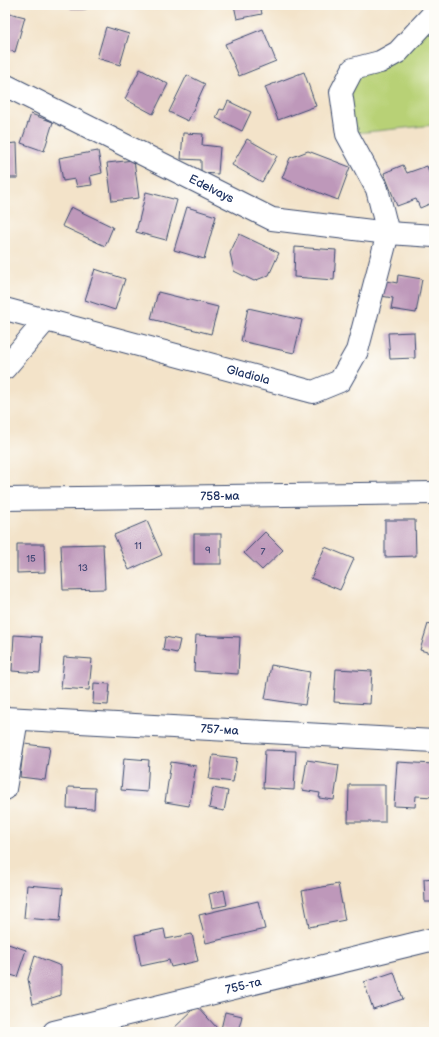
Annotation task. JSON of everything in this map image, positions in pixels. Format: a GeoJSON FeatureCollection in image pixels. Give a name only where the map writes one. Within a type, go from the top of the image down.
{"type":"FeatureCollection","features":[{"type":"Feature","properties":{"kind":"street"},"geometry":{"type":"LineString","coordinates":[[388,233],[377,189],[347,134],[341,92],[353,69],[380,62],[398,52],[434,13]]}},
{"type":"Feature","properties":{"kind":"street","name":"Edelvays"},"geometry":{"type":"LineString","coordinates":[[5,85],[272,219],[388,233],[434,236]]}},
{"type":"Feature","properties":{"kind":"street","name":"Gladiola"},"geometry":{"type":"LineString","coordinates":[[5,309],[314,392],[340,381],[357,351],[388,233]]}},
{"type":"Feature","properties":{"kind":"street"},"geometry":{"type":"LineString","coordinates":[[5,368],[46,321]]}},
{"type":"Feature","properties":{"kind":"street","name":"758-ма"},"geometry":{"type":"LineString","coordinates":[[5,499],[434,493]]}},
{"type":"Feature","properties":{"kind":"street"},"geometry":{"type":"LineString","coordinates":[[5,789],[11,719]]}},
{"type":"Feature","properties":{"kind":"street","name":"757-ма"},"geometry":{"type":"LineString","coordinates":[[11,719],[434,741]]}},
{"type":"Feature","properties":{"kind":"street","name":"755-та"},"geometry":{"type":"LineString","coordinates":[[54,1032],[434,939]]}},
{"type":"Feature","properties":{"kind":"green space"},"geometry":{"type":"Polygon","coordinates":[[[434,13],[434,125],[347,134],[353,69],[380,62],[434,13]]]}},
{"type":"Feature","properties":{"kind":"building"},"geometry":{"type":"Polygon","coordinates":[[[70,5],[86,5],[86,9],[70,9],[70,5]]]}},
{"type":"Feature","properties":{"kind":"building"},"geometry":{"type":"Polygon","coordinates":[[[234,5],[260,5],[262,14],[237,19],[234,5]]]}},
{"type":"Feature","properties":{"kind":"building"},"geometry":{"type":"Polygon","coordinates":[[[5,12],[25,17],[15,52],[5,49],[5,12]]]}},
{"type":"Feature","properties":{"kind":"building"},"geometry":{"type":"Polygon","coordinates":[[[106,27],[129,34],[120,65],[97,58],[106,27]]]}},
{"type":"Feature","properties":{"kind":"building"},"geometry":{"type":"Polygon","coordinates":[[[263,29],[276,61],[239,76],[225,44],[263,29]]]}},
{"type":"Feature","properties":{"kind":"building"},"geometry":{"type":"Polygon","coordinates":[[[140,69],[168,84],[153,114],[125,99],[140,69]]]}},
{"type":"Feature","properties":{"kind":"building"},"geometry":{"type":"Polygon","coordinates":[[[304,72],[316,106],[278,120],[265,87],[304,72]]]}},
{"type":"Feature","properties":{"kind":"building"},"geometry":{"type":"Polygon","coordinates":[[[187,75],[205,84],[188,121],[169,112],[187,75]]]}},
{"type":"Feature","properties":{"kind":"building"},"geometry":{"type":"Polygon","coordinates":[[[228,101],[251,112],[242,131],[216,118],[220,109],[224,110],[228,101]]]}},
{"type":"Feature","properties":{"kind":"building"},"geometry":{"type":"Polygon","coordinates":[[[31,114],[53,122],[44,151],[21,143],[31,114]]]}},
{"type":"Feature","properties":{"kind":"building"},"geometry":{"type":"Polygon","coordinates":[[[183,133],[203,134],[202,145],[220,147],[218,174],[201,173],[201,160],[181,159],[183,133]]]}},
{"type":"Feature","properties":{"kind":"building"},"geometry":{"type":"Polygon","coordinates":[[[247,139],[277,156],[262,182],[232,165],[247,139]]]}},
{"type":"Feature","properties":{"kind":"building"},"geometry":{"type":"Polygon","coordinates":[[[17,143],[18,178],[5,178],[5,144],[17,143]]]}},
{"type":"Feature","properties":{"kind":"building"},"geometry":{"type":"Polygon","coordinates":[[[98,151],[102,173],[90,176],[92,185],[77,187],[75,179],[63,181],[59,158],[98,151]]]}},
{"type":"Feature","properties":{"kind":"building"},"geometry":{"type":"Polygon","coordinates":[[[308,151],[350,167],[338,200],[282,178],[290,158],[308,151]]]}},
{"type":"Feature","properties":{"kind":"building"},"geometry":{"type":"Polygon","coordinates":[[[134,160],[139,198],[112,201],[107,163],[134,160]]]}},
{"type":"Feature","properties":{"kind":"building"},"geometry":{"type":"Polygon","coordinates":[[[403,165],[407,173],[427,166],[430,175],[434,173],[434,202],[420,208],[416,199],[397,206],[384,173],[403,165]]]}},
{"type":"Feature","properties":{"kind":"building"},"geometry":{"type":"Polygon","coordinates":[[[146,192],[177,200],[166,240],[136,232],[146,192]]]}},
{"type":"Feature","properties":{"kind":"building"},"geometry":{"type":"Polygon","coordinates":[[[71,207],[113,227],[105,246],[62,226],[71,207]]]}},
{"type":"Feature","properties":{"kind":"building"},"geometry":{"type":"Polygon","coordinates":[[[187,207],[216,216],[204,259],[174,250],[187,207]]]}},
{"type":"Feature","properties":{"kind":"building"},"geometry":{"type":"Polygon","coordinates":[[[239,234],[279,253],[269,275],[254,281],[234,271],[230,253],[239,234]]]}},
{"type":"Feature","properties":{"kind":"building"},"geometry":{"type":"Polygon","coordinates":[[[295,247],[336,250],[334,280],[294,277],[295,247]]]}},
{"type":"Feature","properties":{"kind":"building"},"geometry":{"type":"Polygon","coordinates":[[[95,269],[125,279],[115,310],[85,300],[95,269]]]}},
{"type":"Feature","properties":{"kind":"building"},"geometry":{"type":"Polygon","coordinates":[[[398,275],[422,279],[416,313],[391,309],[393,298],[375,295],[378,279],[397,283],[398,275]]]}},
{"type":"Feature","properties":{"kind":"building"},"geometry":{"type":"Polygon","coordinates":[[[158,292],[218,307],[211,334],[151,319],[158,292]]]}},
{"type":"Feature","properties":{"kind":"building"},"geometry":{"type":"Polygon","coordinates":[[[248,308],[302,320],[294,353],[241,341],[248,308]]]}},
{"type":"Feature","properties":{"kind":"building"},"geometry":{"type":"Polygon","coordinates":[[[414,332],[415,358],[390,359],[388,333],[414,332]]]}},
{"type":"Feature","properties":{"kind":"building"},"geometry":{"type":"Polygon","coordinates":[[[385,520],[415,520],[416,556],[385,557],[385,520]]]}},
{"type":"Feature","properties":{"kind":"building"},"geometry":{"type":"Polygon","coordinates":[[[147,521],[162,555],[129,570],[114,535],[147,521]]]}},
{"type":"Feature","properties":{"kind":"building"},"geometry":{"type":"Polygon","coordinates":[[[265,532],[283,550],[262,570],[244,553],[265,532]]]}},
{"type":"Feature","properties":{"kind":"building"},"geometry":{"type":"Polygon","coordinates":[[[194,534],[221,534],[221,564],[194,564],[194,534]]]}},
{"type":"Feature","properties":{"kind":"building"},"geometry":{"type":"Polygon","coordinates":[[[17,544],[44,544],[45,572],[17,573],[17,544]]]}},
{"type":"Feature","properties":{"kind":"building"},"geometry":{"type":"Polygon","coordinates":[[[103,544],[105,589],[63,590],[61,545],[103,544]]]}},
{"type":"Feature","properties":{"kind":"building"},"geometry":{"type":"Polygon","coordinates":[[[325,547],[354,559],[340,590],[311,578],[325,547]]]}},
{"type":"Feature","properties":{"kind":"building"},"geometry":{"type":"Polygon","coordinates":[[[428,624],[434,626],[434,654],[420,650],[428,624]]]}},
{"type":"Feature","properties":{"kind":"building"},"geometry":{"type":"Polygon","coordinates":[[[14,635],[42,637],[40,673],[12,671],[14,635]]]}},
{"type":"Feature","properties":{"kind":"building"},"geometry":{"type":"Polygon","coordinates":[[[196,635],[240,637],[238,674],[194,671],[196,635]]]}},
{"type":"Feature","properties":{"kind":"building"},"geometry":{"type":"Polygon","coordinates":[[[165,637],[180,640],[177,653],[163,650],[165,637]]]}},
{"type":"Feature","properties":{"kind":"building"},"geometry":{"type":"Polygon","coordinates":[[[64,657],[92,659],[89,690],[61,688],[64,657]]]}},
{"type":"Feature","properties":{"kind":"building"},"geometry":{"type":"Polygon","coordinates":[[[271,665],[310,672],[305,705],[265,699],[271,665]]]}},
{"type":"Feature","properties":{"kind":"building"},"geometry":{"type":"Polygon","coordinates":[[[336,669],[372,671],[370,704],[334,702],[336,669]]]}},
{"type":"Feature","properties":{"kind":"building"},"geometry":{"type":"Polygon","coordinates":[[[94,683],[110,684],[108,705],[93,704],[94,683]]]}},
{"type":"Feature","properties":{"kind":"building"},"geometry":{"type":"Polygon","coordinates":[[[24,744],[50,747],[45,780],[20,777],[24,744]]]}},
{"type":"Feature","properties":{"kind":"building"},"geometry":{"type":"Polygon","coordinates":[[[265,750],[296,751],[294,790],[263,788],[265,750]]]}},
{"type":"Feature","properties":{"kind":"building"},"geometry":{"type":"Polygon","coordinates":[[[213,755],[237,758],[233,782],[209,779],[213,755]]]}},
{"type":"Feature","properties":{"kind":"building"},"geometry":{"type":"Polygon","coordinates":[[[124,758],[149,760],[147,792],[121,790],[124,758]]]}},
{"type":"Feature","properties":{"kind":"building"},"geometry":{"type":"Polygon","coordinates":[[[307,760],[339,765],[334,800],[319,798],[320,793],[302,790],[307,760]]]}},
{"type":"Feature","properties":{"kind":"building"},"geometry":{"type":"Polygon","coordinates":[[[171,762],[196,766],[189,806],[165,802],[171,762]]]}},
{"type":"Feature","properties":{"kind":"building"},"geometry":{"type":"Polygon","coordinates":[[[397,762],[434,764],[434,797],[416,796],[415,807],[394,806],[397,762]]]}},
{"type":"Feature","properties":{"kind":"building"},"geometry":{"type":"Polygon","coordinates":[[[349,785],[385,785],[385,822],[348,822],[349,785]]]}},
{"type":"Feature","properties":{"kind":"building"},"geometry":{"type":"Polygon","coordinates":[[[68,787],[95,788],[94,809],[67,808],[68,787]]]}},
{"type":"Feature","properties":{"kind":"building"},"geometry":{"type":"Polygon","coordinates":[[[213,788],[228,791],[224,811],[209,808],[213,788]]]}},
{"type":"Feature","properties":{"kind":"building"},"geometry":{"type":"Polygon","coordinates":[[[432,820],[434,820],[434,845],[433,845],[432,820]]]}},
{"type":"Feature","properties":{"kind":"building"},"geometry":{"type":"Polygon","coordinates":[[[434,878],[434,902],[425,902],[424,879],[434,878]]]}},
{"type":"Feature","properties":{"kind":"building"},"geometry":{"type":"Polygon","coordinates":[[[338,884],[345,920],[309,927],[302,891],[338,884]]]}},
{"type":"Feature","properties":{"kind":"building"},"geometry":{"type":"Polygon","coordinates":[[[27,885],[63,888],[60,921],[24,918],[27,885]]]}},
{"type":"Feature","properties":{"kind":"building"},"geometry":{"type":"Polygon","coordinates":[[[224,890],[227,905],[212,908],[209,894],[224,890]]]}},
{"type":"Feature","properties":{"kind":"building"},"geometry":{"type":"Polygon","coordinates":[[[258,901],[265,929],[206,943],[199,915],[258,901]]]}},
{"type":"Feature","properties":{"kind":"building"},"geometry":{"type":"Polygon","coordinates":[[[164,929],[166,939],[192,934],[198,961],[171,967],[169,960],[141,966],[135,935],[164,929]]]}},
{"type":"Feature","properties":{"kind":"building"},"geometry":{"type":"Polygon","coordinates":[[[5,943],[26,950],[17,977],[5,973],[5,943]]]}},
{"type":"Feature","properties":{"kind":"building"},"geometry":{"type":"Polygon","coordinates":[[[35,956],[61,966],[61,995],[33,1004],[28,979],[35,956]]]}},
{"type":"Feature","properties":{"kind":"building"},"geometry":{"type":"Polygon","coordinates":[[[394,972],[403,999],[373,1009],[364,982],[394,972]]]}},
{"type":"Feature","properties":{"kind":"building"},"geometry":{"type":"Polygon","coordinates":[[[197,1006],[217,1028],[213,1032],[170,1032],[197,1006]]]}},
{"type":"Feature","properties":{"kind":"building"},"geometry":{"type":"Polygon","coordinates":[[[225,1012],[242,1016],[238,1032],[221,1029],[225,1012]]]}}]}
